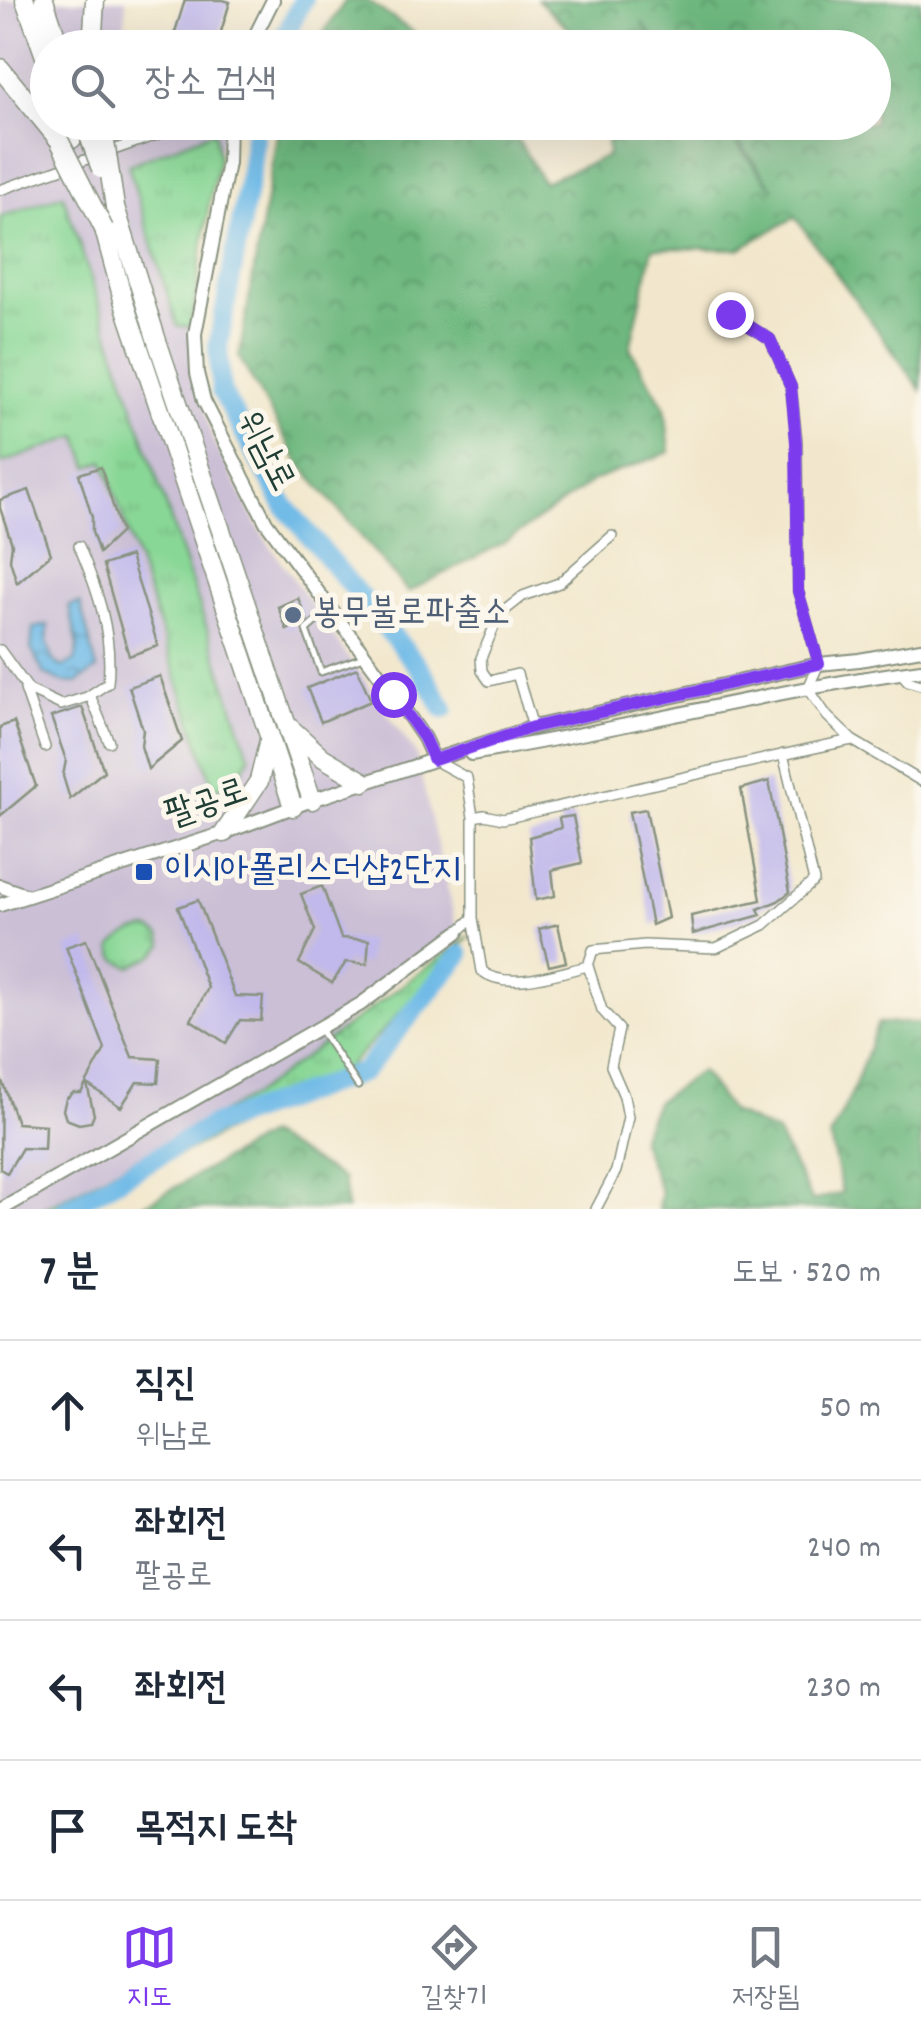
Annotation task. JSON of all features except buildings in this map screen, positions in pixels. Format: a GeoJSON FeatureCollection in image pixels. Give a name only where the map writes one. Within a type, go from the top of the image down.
{"type":"FeatureCollection","features":[{"type":"Feature","properties":{"kind":"highway"},"geometry":{"type":"LineString","coordinates":[[26,0],[36,30]]}},
{"type":"Feature","properties":{"kind":"highway"},"geometry":{"type":"LineString","coordinates":[[44,0],[54,30]]}},
{"type":"Feature","properties":{"kind":"highway"},"geometry":{"type":"LineString","coordinates":[[92,30],[98,0]]}},
{"type":"Feature","properties":{"kind":"highway"},"geometry":{"type":"LineString","coordinates":[[0,68],[30,92]]}},
{"type":"Feature","properties":{"kind":"highway"},"geometry":{"type":"LineString","coordinates":[[82,140],[124,303],[293,807]]}},
{"type":"Feature","properties":{"kind":"highway"},"geometry":{"type":"LineString","coordinates":[[84,140],[115,208],[312,800]]}},
{"type":"Feature","properties":{"kind":"highway"},"geometry":{"type":"LineString","coordinates":[[286,724],[322,756],[364,782]]}},
{"type":"Feature","properties":{"kind":"highway"},"geometry":{"type":"LineString","coordinates":[[224,833],[259,781],[270,735]]}},
{"type":"Feature","properties":{"kind":"main road"},"geometry":{"type":"LineString","coordinates":[[258,30],[273,0]]}},
{"type":"Feature","properties":{"kind":"main road","name":"위남로"},"geometry":{"type":"LineString","coordinates":[[229,140],[228,163],[196,334],[197,373],[204,401],[266,522],[424,738],[434,760]]}},
{"type":"Feature","properties":{"kind":"main road","name":"팔공로"},"geometry":{"type":"LineString","coordinates":[[0,905],[533,727],[819,664],[921,649]]}},
{"type":"Feature","properties":{"kind":"main road","name":"팔공로"},"geometry":{"type":"LineString","coordinates":[[434,760],[921,670]]}},
{"type":"Feature","properties":{"kind":"main road"},"geometry":{"type":"LineString","coordinates":[[0,886],[28,896]]}},
{"type":"Feature","properties":{"kind":"main road"},"geometry":{"type":"LineString","coordinates":[[2,1209],[361,1004],[458,932]]}},
{"type":"Feature","properties":{"kind":"street"},"geometry":{"type":"LineString","coordinates":[[0,190],[142,140]]}},
{"type":"Feature","properties":{"kind":"street"},"geometry":{"type":"LineString","coordinates":[[730,314],[770,339],[791,387],[796,442],[798,591],[819,664],[808,688],[827,716],[852,740],[921,781]]}},
{"type":"Feature","properties":{"kind":"street"},"geometry":{"type":"LineString","coordinates":[[533,727],[518,674],[489,681],[482,671],[481,658],[499,615],[523,596],[558,583],[612,536]]}},
{"type":"Feature","properties":{"kind":"street"},"geometry":{"type":"LineString","coordinates":[[0,650],[29,690],[61,704],[108,683],[107,629],[95,584],[79,546]]}},
{"type":"Feature","properties":{"kind":"street"},"geometry":{"type":"LineString","coordinates":[[900,672],[908,681],[921,685]]}},
{"type":"Feature","properties":{"kind":"street"},"geometry":{"type":"LineString","coordinates":[[22,682],[46,747]]}},
{"type":"Feature","properties":{"kind":"street"},"geometry":{"type":"LineString","coordinates":[[90,694],[109,742]]}},
{"type":"Feature","properties":{"kind":"street"},"geometry":{"type":"LineString","coordinates":[[473,817],[503,819],[852,740]]}},
{"type":"Feature","properties":{"kind":"street"},"geometry":{"type":"LineString","coordinates":[[596,1209],[616,1170],[628,1117],[611,1066],[620,1029],[602,1010],[588,966],[593,950],[645,945],[716,948],[764,925],[814,881],[783,754]]}},
{"type":"Feature","properties":{"kind":"street"},"geometry":{"type":"LineString","coordinates":[[434,760],[466,778],[473,817],[473,918],[482,971],[489,977],[544,979],[588,966]]}},
{"type":"Feature","properties":{"kind":"street"},"geometry":{"type":"LineString","coordinates":[[458,932],[473,918]]}},
{"type":"Feature","properties":{"kind":"lane"},"geometry":{"type":"LineString","coordinates":[[330,609],[306,630],[320,672],[366,656]]}},
{"type":"Feature","properties":{"kind":"lane"},"geometry":{"type":"LineString","coordinates":[[319,1029],[358,1086]]}},
{"type":"Feature","properties":{"kind":"shaded area"},"geometry":{"type":"Polygon","coordinates":[[[0,0],[126,0],[125,30],[30,30],[30,140],[222,140],[191,327],[194,370],[213,440],[262,534],[416,754],[457,930],[326,1040],[252,1096],[50,1209],[0,1209],[0,0]]]}},
{"type":"Feature","properties":{"kind":"green space"},"geometry":{"type":"Polygon","coordinates":[[[346,0],[366,0],[410,30],[326,30],[346,0]]]}},
{"type":"Feature","properties":{"kind":"green space"},"geometry":{"type":"Polygon","coordinates":[[[538,0],[921,0],[921,390],[795,217],[739,249],[653,248],[630,348],[665,408],[670,452],[595,480],[507,541],[408,592],[300,464],[239,357],[276,140],[518,140],[543,182],[608,156],[607,140],[734,140],[774,190],[737,140],[891,140],[891,30],[648,30],[641,22],[647,30],[570,30],[538,0]]]}},
{"type":"Feature","properties":{"kind":"green space"},"geometry":{"type":"Polygon","coordinates":[[[191,140],[216,140],[219,158],[191,327],[177,326],[128,165],[191,140]]]}},
{"type":"Feature","properties":{"kind":"green space"},"geometry":{"type":"Polygon","coordinates":[[[63,195],[250,758],[235,781],[214,789],[104,461],[89,467],[78,436],[0,464],[0,217],[63,195]]]}},
{"type":"Feature","properties":{"kind":"green space"},"geometry":{"type":"Polygon","coordinates":[[[150,929],[160,935],[163,945],[154,955],[131,967],[116,958],[112,947],[120,939],[150,929]]]}},
{"type":"Feature","properties":{"kind":"green space"},"geometry":{"type":"Polygon","coordinates":[[[469,936],[342,1073],[72,1209],[43,1209],[252,1096],[469,936]]]}},
{"type":"Feature","properties":{"kind":"green space"},"geometry":{"type":"Polygon","coordinates":[[[878,1023],[921,1023],[921,1209],[658,1209],[661,1193],[640,1138],[656,1102],[701,1071],[731,1112],[777,1133],[812,1201],[842,1193],[830,1137],[852,1093],[878,1023]]]}},
{"type":"Feature","properties":{"kind":"green space"},"geometry":{"type":"Polygon","coordinates":[[[267,1135],[343,1179],[347,1209],[137,1209],[267,1135]]]}},
{"type":"Feature","properties":{"kind":"water"},"geometry":{"type":"Polygon","coordinates":[[[80,603],[97,669],[77,683],[62,682],[44,674],[31,649],[33,628],[48,625],[47,642],[54,662],[63,667],[75,661],[78,646],[69,606],[80,603]]]}},
{"type":"Feature","properties":{"kind":"waterway"},"geometry":{"type":"LineString","coordinates":[[288,30],[303,0]]}},
{"type":"Feature","properties":{"kind":"waterway"},"geometry":{"type":"LineString","coordinates":[[254,140],[218,346],[221,391],[284,505],[421,670],[444,709]]}},
{"type":"Feature","properties":{"kind":"waterway"},"geometry":{"type":"LineString","coordinates":[[66,1209],[211,1126],[363,1072],[460,955]]}},
{"type":"Feature","properties":{"kind":"place","name":"봉무불로파출소"},"geometry":{"type":"Point","coordinates":[293,615]}},
{"type":"Feature","properties":{"kind":"place","name":"이시아폴리스더샵2단지"},"geometry":{"type":"Point","coordinates":[144,872]}},
{"type":"Feature","properties":{"kind":"route"},"geometry":{"type":"LineString","coordinates":[[393,694],[424,738],[434,760],[533,727],[819,664],[798,591],[796,442],[791,387],[770,339],[730,314]]}}]}
